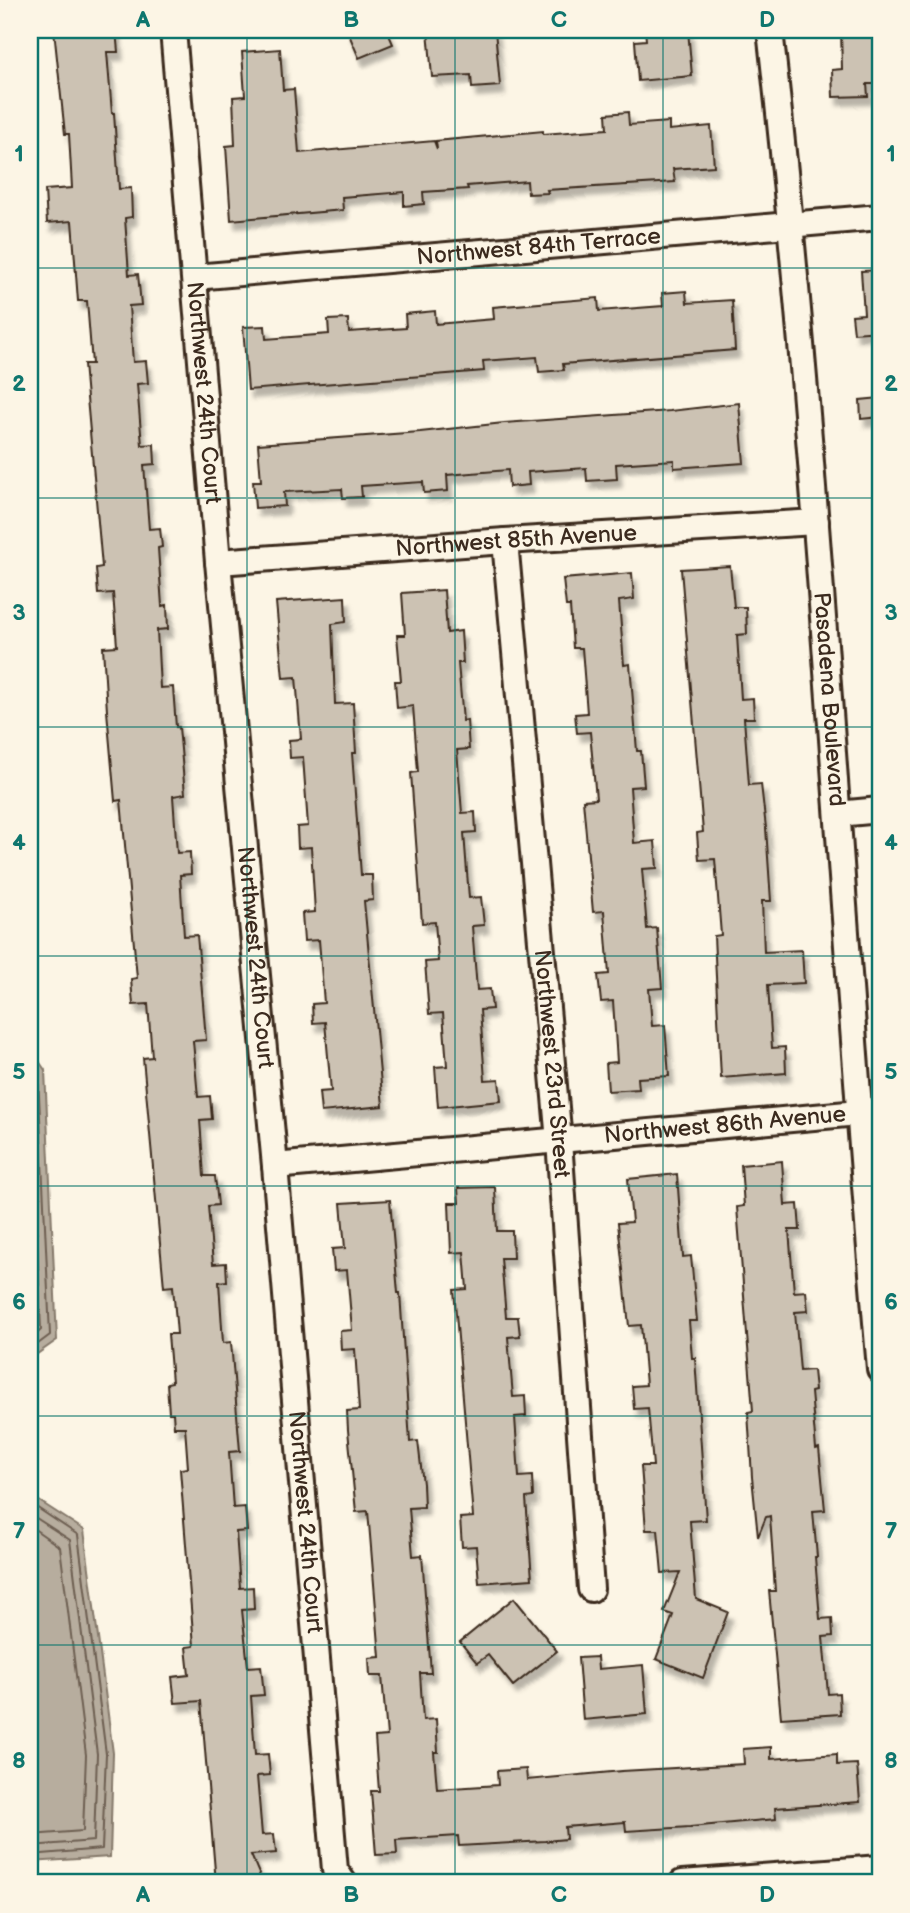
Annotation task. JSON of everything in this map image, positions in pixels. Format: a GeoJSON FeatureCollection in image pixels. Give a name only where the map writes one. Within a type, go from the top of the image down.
{"type":"FeatureCollection","features":[{"type":"Feature","properties":{"kind":"street","name":"Northwest 24th Court"},"geometry":{"type":"LineString","coordinates":[[173,30],[335,1870],[344,1883]]}},
{"type":"Feature","properties":{"kind":"street","name":"Pasadena Boulevard"},"geometry":{"type":"LineString","coordinates":[[770,30],[792,224],[838,814],[869,1112],[880,1369]]}},
{"type":"Feature","properties":{"kind":"street","name":"Northwest 84th Terrace"},"geometry":{"type":"LineString","coordinates":[[195,277],[880,217]]}},
{"type":"Feature","properties":{"kind":"street","name":"Northwest 85th Avenue"},"geometry":{"type":"LineString","coordinates":[[218,562],[505,541],[816,523]]}},
{"type":"Feature","properties":{"kind":"street","name":"Northwest 23rd Street"},"geometry":{"type":"LineString","coordinates":[[505,541],[559,1141],[591,1589]]}},
{"type":"Feature","properties":{"kind":"street"},"geometry":{"type":"LineString","coordinates":[[838,814],[880,810]]}},
{"type":"Feature","properties":{"kind":"street","name":"Northwest 86th Avenue"},"geometry":{"type":"LineString","coordinates":[[275,1166],[869,1112]]}},
{"type":"Feature","properties":{"kind":"street"},"geometry":{"type":"LineString","coordinates":[[682,1883],[880,1868]]}},
{"type":"Feature","properties":{"kind":"water"},"geometry":{"type":"Polygon","coordinates":[[[30,1048],[45,1070],[57,1340],[30,1359],[30,1048]]]}},
{"type":"Feature","properties":{"kind":"water"},"geometry":{"type":"Polygon","coordinates":[[[30,1495],[84,1530],[113,1753],[110,1857],[30,1862],[30,1495]]]}},
{"type":"Feature","properties":{"kind":"building"},"geometry":{"type":"Polygon","coordinates":[[[54,30],[116,30],[118,52],[107,52],[112,113],[119,189],[131,188],[132,217],[125,218],[129,275],[138,274],[141,305],[129,306],[133,362],[146,361],[148,383],[137,384],[142,445],[154,444],[155,464],[144,465],[149,529],[160,528],[162,547],[158,548],[162,606],[167,605],[168,629],[157,630],[160,688],[173,687],[176,727],[179,727],[185,794],[173,796],[177,853],[190,852],[191,874],[180,875],[184,936],[197,935],[206,1040],[193,1041],[198,1097],[210,1096],[212,1119],[200,1120],[204,1176],[215,1176],[218,1205],[208,1206],[213,1264],[226,1263],[227,1281],[219,1282],[223,1343],[231,1342],[240,1451],[229,1452],[233,1508],[245,1507],[247,1531],[236,1532],[240,1588],[253,1587],[254,1609],[242,1610],[248,1667],[261,1666],[264,1695],[251,1696],[255,1755],[268,1754],[270,1775],[257,1776],[262,1835],[274,1834],[276,1853],[251,1855],[263,1883],[216,1883],[201,1701],[175,1703],[172,1677],[189,1675],[186,1647],[194,1646],[180,1469],[188,1468],[185,1427],[174,1427],[173,1413],[169,1413],[167,1383],[172,1382],[168,1334],[177,1334],[173,1286],[164,1287],[143,1058],[152,1057],[148,1004],[133,1005],[131,979],[137,978],[121,800],[115,801],[107,711],[103,647],[117,646],[113,593],[98,594],[96,568],[102,567],[84,364],[92,364],[87,301],[78,301],[72,221],[47,223],[45,190],[72,188],[69,134],[65,134],[54,30]]]}},
{"type":"Feature","properties":{"kind":"building"},"geometry":{"type":"Polygon","coordinates":[[[347,30],[387,30],[393,44],[359,58],[347,30]]]}},
{"type":"Feature","properties":{"kind":"building"},"geometry":{"type":"Polygon","coordinates":[[[428,30],[449,30],[450,33],[495,30],[500,86],[472,88],[471,75],[432,77],[428,30]]]}},
{"type":"Feature","properties":{"kind":"building"},"geometry":{"type":"Polygon","coordinates":[[[645,30],[688,30],[692,76],[638,81],[635,41],[646,40],[645,30]]]}},
{"type":"Feature","properties":{"kind":"building"},"geometry":{"type":"Polygon","coordinates":[[[841,30],[880,30],[880,84],[867,84],[868,96],[833,97],[832,70],[842,69],[841,30]]]}},
{"type":"Feature","properties":{"kind":"building"},"geometry":{"type":"Polygon","coordinates":[[[280,49],[283,90],[294,89],[299,153],[434,141],[437,149],[436,141],[543,131],[543,134],[607,129],[606,114],[628,112],[629,125],[669,122],[669,130],[711,126],[714,166],[673,169],[675,182],[547,190],[548,193],[528,194],[527,181],[467,186],[468,189],[423,192],[424,204],[404,206],[404,192],[342,197],[343,210],[231,220],[226,146],[235,145],[233,97],[245,96],[242,52],[280,49]]]}},
{"type":"Feature","properties":{"kind":"building"},"geometry":{"type":"Polygon","coordinates":[[[880,270],[880,331],[854,333],[852,315],[864,314],[861,271],[880,270]]]}},
{"type":"Feature","properties":{"kind":"building"},"geometry":{"type":"Polygon","coordinates":[[[686,291],[687,303],[732,300],[735,350],[563,364],[564,370],[539,372],[537,357],[483,361],[484,371],[248,390],[243,327],[265,326],[266,339],[329,334],[328,320],[348,319],[349,332],[406,328],[405,314],[435,311],[436,324],[494,319],[493,307],[598,298],[599,311],[663,306],[662,293],[686,291]]]}},
{"type":"Feature","properties":{"kind":"building"},"geometry":{"type":"Polygon","coordinates":[[[880,398],[880,417],[861,419],[860,400],[880,398]]]}},
{"type":"Feature","properties":{"kind":"building"},"geometry":{"type":"Polygon","coordinates":[[[739,403],[744,463],[674,468],[674,460],[616,464],[617,479],[587,481],[586,468],[528,472],[529,485],[509,487],[508,470],[447,475],[448,491],[424,493],[423,482],[361,486],[362,497],[343,498],[342,489],[284,492],[285,506],[255,508],[253,481],[261,481],[258,444],[670,411],[739,403]]]}},
{"type":"Feature","properties":{"kind":"building"},"geometry":{"type":"Polygon","coordinates":[[[730,566],[734,607],[746,607],[747,634],[737,635],[741,699],[753,698],[754,718],[744,718],[749,785],[761,784],[766,828],[771,901],[762,901],[764,952],[802,950],[804,983],[768,985],[772,1048],[785,1047],[786,1073],[721,1078],[714,936],[721,935],[715,859],[699,860],[697,833],[703,832],[681,569],[730,566]]]}},
{"type":"Feature","properties":{"kind":"building"},"geometry":{"type":"Polygon","coordinates":[[[632,573],[634,599],[619,601],[624,665],[630,664],[637,751],[641,751],[644,786],[630,787],[634,843],[655,841],[657,868],[642,869],[647,929],[657,928],[662,988],[649,989],[652,1026],[665,1025],[669,1076],[638,1078],[639,1089],[608,1091],[606,1063],[617,1062],[613,1001],[601,1002],[598,975],[609,974],[604,911],[593,912],[583,800],[596,799],[590,732],[577,733],[575,714],[587,713],[582,648],[573,648],[570,606],[566,606],[563,579],[632,573]]]}},
{"type":"Feature","properties":{"kind":"building"},"geometry":{"type":"Polygon","coordinates":[[[444,590],[447,633],[461,631],[463,663],[458,663],[463,721],[467,720],[469,749],[457,750],[462,813],[475,812],[476,832],[464,833],[469,898],[481,897],[484,925],[472,926],[477,990],[490,989],[492,1009],[480,1010],[485,1080],[499,1079],[501,1101],[438,1107],[435,1067],[447,1066],[443,1013],[429,1014],[425,962],[438,961],[435,922],[422,923],[411,773],[418,772],[413,706],[397,708],[395,681],[401,681],[397,635],[405,635],[402,593],[444,590]]]}},
{"type":"Feature","properties":{"kind":"building"},"geometry":{"type":"Polygon","coordinates":[[[345,597],[346,622],[332,624],[335,704],[353,703],[356,753],[352,753],[361,875],[372,875],[373,900],[364,901],[383,1106],[321,1112],[319,1092],[331,1091],[325,1022],[313,1023],[312,1004],[324,1003],[319,940],[304,941],[302,913],[315,912],[311,847],[298,848],[297,827],[308,826],[303,757],[290,758],[289,740],[301,739],[296,677],[283,678],[276,602],[345,597]]]}},
{"type":"Feature","properties":{"kind":"building"},"geometry":{"type":"Polygon","coordinates":[[[782,1161],[785,1205],[798,1204],[800,1230],[789,1230],[794,1292],[806,1291],[808,1311],[795,1312],[800,1371],[813,1370],[815,1391],[811,1392],[825,1510],[813,1511],[820,1619],[832,1618],[833,1636],[823,1637],[828,1694],[839,1693],[840,1714],[781,1718],[769,1591],[775,1591],[770,1516],[766,1517],[758,1537],[752,1477],[748,1412],[753,1411],[737,1207],[744,1206],[741,1165],[782,1161]]]}},
{"type":"Feature","properties":{"kind":"building"},"geometry":{"type":"Polygon","coordinates":[[[677,1174],[683,1257],[691,1256],[697,1321],[689,1321],[692,1358],[695,1358],[706,1520],[690,1521],[696,1599],[728,1612],[703,1678],[656,1659],[673,1615],[664,1612],[680,1572],[662,1573],[658,1530],[646,1530],[641,1466],[653,1466],[648,1408],[634,1409],[632,1386],[646,1385],[641,1325],[629,1326],[618,1223],[632,1222],[628,1179],[677,1174]]]}},
{"type":"Feature","properties":{"kind":"building"},"geometry":{"type":"Polygon","coordinates":[[[495,1187],[497,1231],[512,1231],[513,1258],[501,1258],[506,1317],[518,1317],[520,1336],[508,1337],[513,1397],[525,1396],[526,1416],[515,1417],[519,1477],[532,1476],[533,1497],[526,1498],[532,1579],[479,1583],[476,1546],[462,1547],[460,1518],[473,1517],[454,1290],[467,1289],[464,1252],[451,1253],[449,1203],[459,1203],[458,1188],[495,1187]]]}},
{"type":"Feature","properties":{"kind":"building"},"geometry":{"type":"Polygon","coordinates":[[[390,1200],[400,1293],[410,1442],[418,1441],[423,1484],[424,1507],[409,1508],[413,1556],[422,1555],[431,1673],[420,1673],[423,1720],[436,1719],[438,1752],[434,1752],[437,1789],[498,1785],[497,1771],[526,1769],[527,1780],[744,1764],[743,1749],[771,1747],[771,1759],[837,1754],[837,1765],[857,1764],[860,1802],[775,1808],[776,1819],[690,1827],[626,1831],[625,1822],[565,1827],[566,1839],[545,1841],[459,1846],[458,1836],[396,1840],[397,1854],[376,1855],[371,1791],[379,1791],[375,1737],[387,1736],[382,1676],[370,1676],[369,1658],[380,1657],[368,1511],[356,1512],[348,1430],[347,1411],[359,1410],[355,1349],[341,1350],[340,1331],[352,1330],[347,1270],[334,1271],[332,1249],[345,1248],[341,1203],[390,1200]]]}},
{"type":"Feature","properties":{"kind":"building"},"geometry":{"type":"Polygon","coordinates":[[[514,1598],[557,1651],[513,1686],[488,1655],[477,1663],[460,1642],[514,1598]]]}},
{"type":"Feature","properties":{"kind":"building"},"geometry":{"type":"Polygon","coordinates":[[[597,1657],[598,1669],[643,1665],[647,1714],[583,1720],[578,1658],[597,1657]]]}}]}
